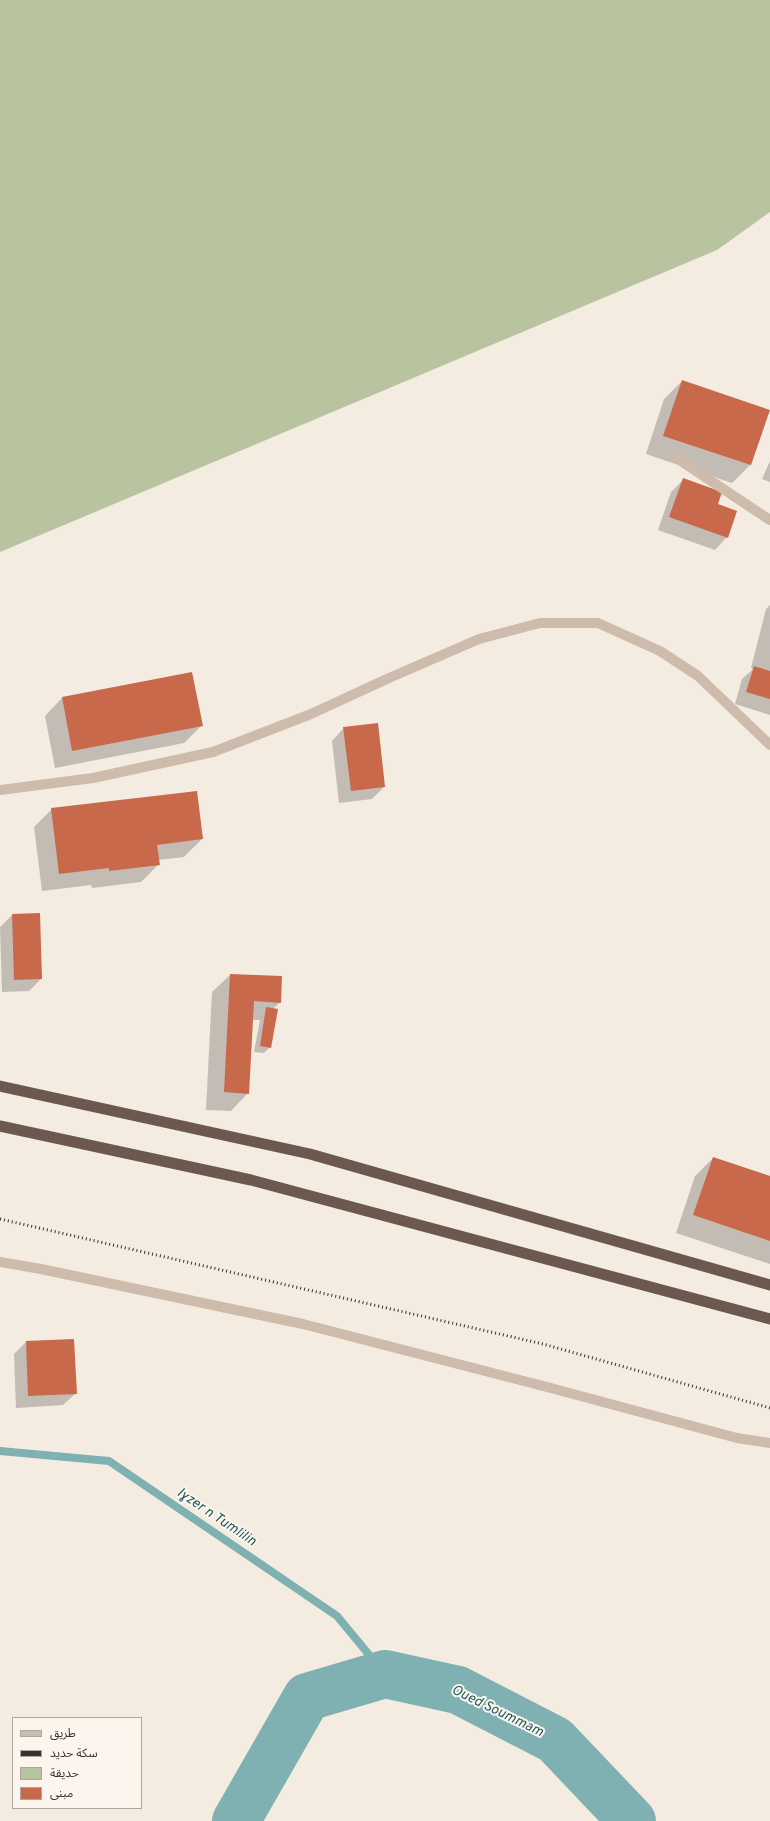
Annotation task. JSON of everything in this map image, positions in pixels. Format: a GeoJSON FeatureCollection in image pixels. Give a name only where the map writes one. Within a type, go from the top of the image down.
{"type":"FeatureCollection","features":[{"type":"Feature","properties":{"kind":"highway"},"geometry":{"type":"LineString","coordinates":[[0,1086],[310,1154],[770,1285]]}},
{"type":"Feature","properties":{"kind":"highway"},"geometry":{"type":"LineString","coordinates":[[0,1126],[251,1180],[770,1319]]}},
{"type":"Feature","properties":{"kind":"street"},"geometry":{"type":"LineString","coordinates":[[672,455],[770,520]]}},
{"type":"Feature","properties":{"kind":"street"},"geometry":{"type":"LineString","coordinates":[[0,790],[92,778],[213,752],[311,714],[479,639],[540,623],[598,624],[660,651],[698,676],[770,745]]}},
{"type":"Feature","properties":{"kind":"street"},"geometry":{"type":"LineString","coordinates":[[0,1262],[41,1269],[303,1324],[548,1387],[737,1438],[770,1443]]}},
{"type":"Feature","properties":{"kind":"green space"},"geometry":{"type":"Polygon","coordinates":[[[0,0],[770,0],[770,212],[717,250],[0,552],[0,0]]]}},
{"type":"Feature","properties":{"kind":"building"},"geometry":{"type":"Polygon","coordinates":[[[682,380],[770,410],[751,465],[663,436],[682,380]]]}},
{"type":"Feature","properties":{"kind":"building"},"geometry":{"type":"Polygon","coordinates":[[[683,478],[722,492],[718,504],[737,511],[728,538],[669,517],[683,478]]]}},
{"type":"Feature","properties":{"kind":"building"},"geometry":{"type":"Polygon","coordinates":[[[754,666],[770,671],[770,699],[746,692],[754,666]]]}},
{"type":"Feature","properties":{"kind":"building"},"geometry":{"type":"Polygon","coordinates":[[[192,672],[203,726],[72,751],[62,697],[192,672]]]}},
{"type":"Feature","properties":{"kind":"building"},"geometry":{"type":"Polygon","coordinates":[[[378,723],[385,787],[351,791],[343,727],[378,723]]]}},
{"type":"Feature","properties":{"kind":"building"},"geometry":{"type":"Polygon","coordinates":[[[197,791],[203,839],[157,845],[160,865],[109,871],[109,868],[59,874],[51,808],[197,791]]]}},
{"type":"Feature","properties":{"kind":"building"},"geometry":{"type":"Polygon","coordinates":[[[40,913],[42,979],[14,980],[12,914],[40,913]]]}},
{"type":"Feature","properties":{"kind":"building"},"geometry":{"type":"Polygon","coordinates":[[[230,974],[282,976],[281,1003],[254,1001],[249,1094],[224,1092],[230,974]]]}},
{"type":"Feature","properties":{"kind":"building"},"geometry":{"type":"Polygon","coordinates":[[[266,1007],[278,1009],[271,1048],[260,1046],[266,1007]]]}},
{"type":"Feature","properties":{"kind":"building"},"geometry":{"type":"Polygon","coordinates":[[[713,1157],[770,1176],[770,1241],[693,1215],[713,1157]]]}},
{"type":"Feature","properties":{"kind":"building"},"geometry":{"type":"Polygon","coordinates":[[[74,1339],[77,1394],[28,1396],[26,1341],[74,1339]]]}},
{"type":"Feature","properties":{"kind":"waterway","name":"Iɣzer n Tumlilin"},"geometry":{"type":"LineString","coordinates":[[0,1451],[109,1461],[337,1616],[385,1674]]}},
{"type":"Feature","properties":{"kind":"waterway","name":"Oued Soummam"},"geometry":{"type":"LineString","coordinates":[[236,1821],[307,1697],[385,1674],[458,1690],[555,1740],[632,1821]]}},
{"type":"Feature","properties":{"kind":"railway"},"geometry":{"type":"LineString","coordinates":[[0,1219],[543,1344],[770,1408]]}}]}
